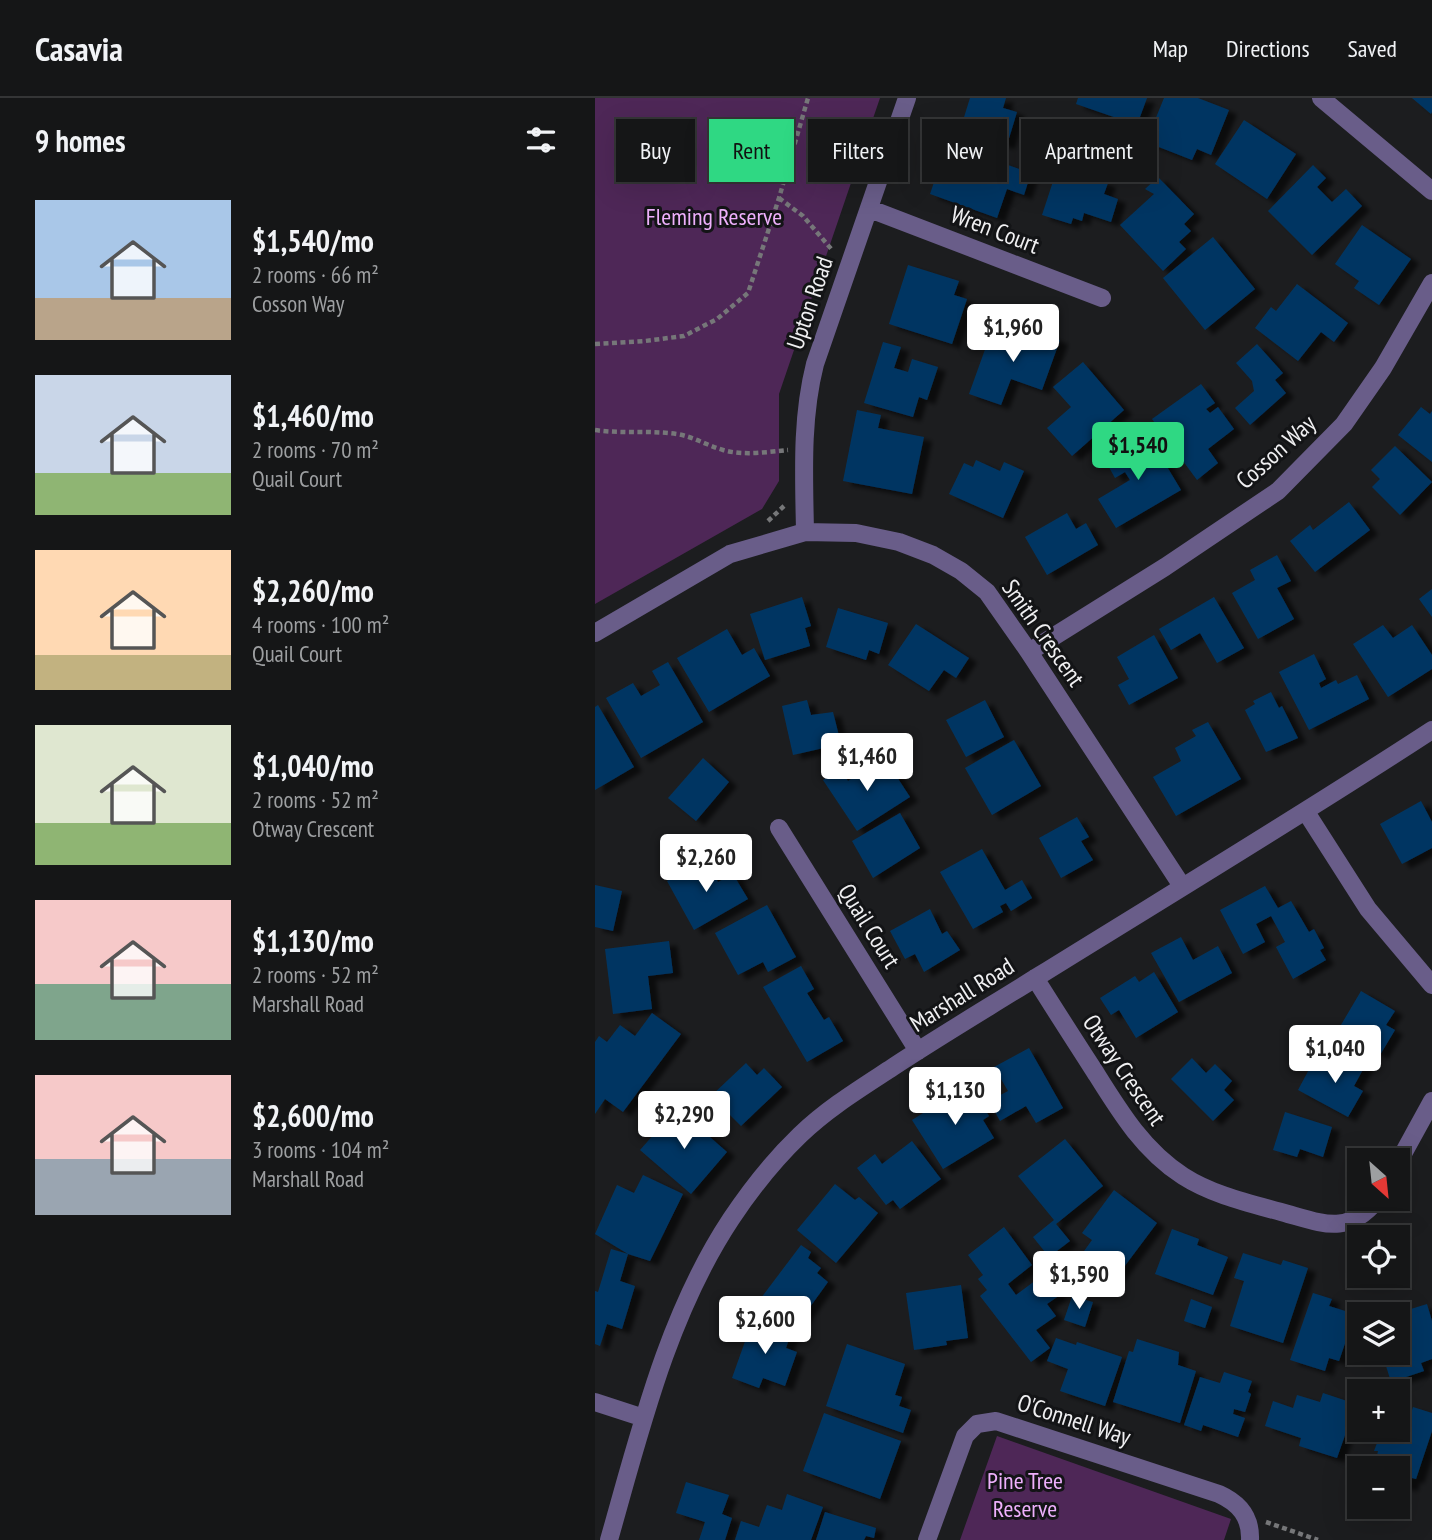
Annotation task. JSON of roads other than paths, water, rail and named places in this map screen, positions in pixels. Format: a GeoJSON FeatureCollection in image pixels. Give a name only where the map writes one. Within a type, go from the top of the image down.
{"type":"FeatureCollection","features":[{"type":"Feature","properties":{"kind":"street","name":"Upton Road"},"geometry":{"type":"LineString","coordinates":[[805,532],[804,430],[807,394],[907,98]]}},
{"type":"Feature","properties":{"kind":"street"},"geometry":{"type":"LineString","coordinates":[[1321,98],[1432,191]]}},
{"type":"Feature","properties":{"kind":"street","name":"Wren Court"},"geometry":{"type":"LineString","coordinates":[[870,209],[1102,298]]}},
{"type":"Feature","properties":{"kind":"street","name":"Cosson Way"},"geometry":{"type":"LineString","coordinates":[[1029,652],[1165,567],[1278,491],[1344,424],[1383,368],[1432,283]]}},
{"type":"Feature","properties":{"kind":"street","name":"Smith Crescent"},"geometry":{"type":"LineString","coordinates":[[595,634],[730,554],[805,532],[856,533],[899,542],[933,555],[961,571],[987,592],[1182,886]]}},
{"type":"Feature","properties":{"kind":"street","name":"Marshall Road"},"geometry":{"type":"LineString","coordinates":[[609,1540],[644,1418],[686,1301],[732,1218],[755,1186],[801,1134],[849,1096],[918,1051],[1306,812],[1432,730]]}},
{"type":"Feature","properties":{"kind":"street"},"geometry":{"type":"LineString","coordinates":[[1306,812],[1368,909],[1432,985]]}},
{"type":"Feature","properties":{"kind":"street","name":"Quail Court"},"geometry":{"type":"LineString","coordinates":[[779,828],[918,1051]]}},
{"type":"Feature","properties":{"kind":"street","name":"Otway Crescent"},"geometry":{"type":"LineString","coordinates":[[1035,978],[1131,1129],[1155,1156],[1185,1178],[1228,1197],[1322,1224],[1353,1222],[1368,1211]]}},
{"type":"Feature","properties":{"kind":"street"},"geometry":{"type":"LineString","coordinates":[[1406,1148],[1432,1101]]}},
{"type":"Feature","properties":{"kind":"street"},"geometry":{"type":"LineString","coordinates":[[595,1402],[644,1418]]}},
{"type":"Feature","properties":{"kind":"street","name":"O'Connell Way"},"geometry":{"type":"LineString","coordinates":[[927,1540],[965,1436],[977,1423],[996,1421],[1235,1501],[1245,1516],[1250,1540]]}},
{"type":"Feature","properties":{"kind":"park label","name":"Fleming Reserve"},"geometry":{"type":"Point","coordinates":[714,217]}},
{"type":"Feature","properties":{"kind":"park label","name":"Pine Tree Reserve"},"geometry":{"type":"Point","coordinates":[1025,1495]}}]}
